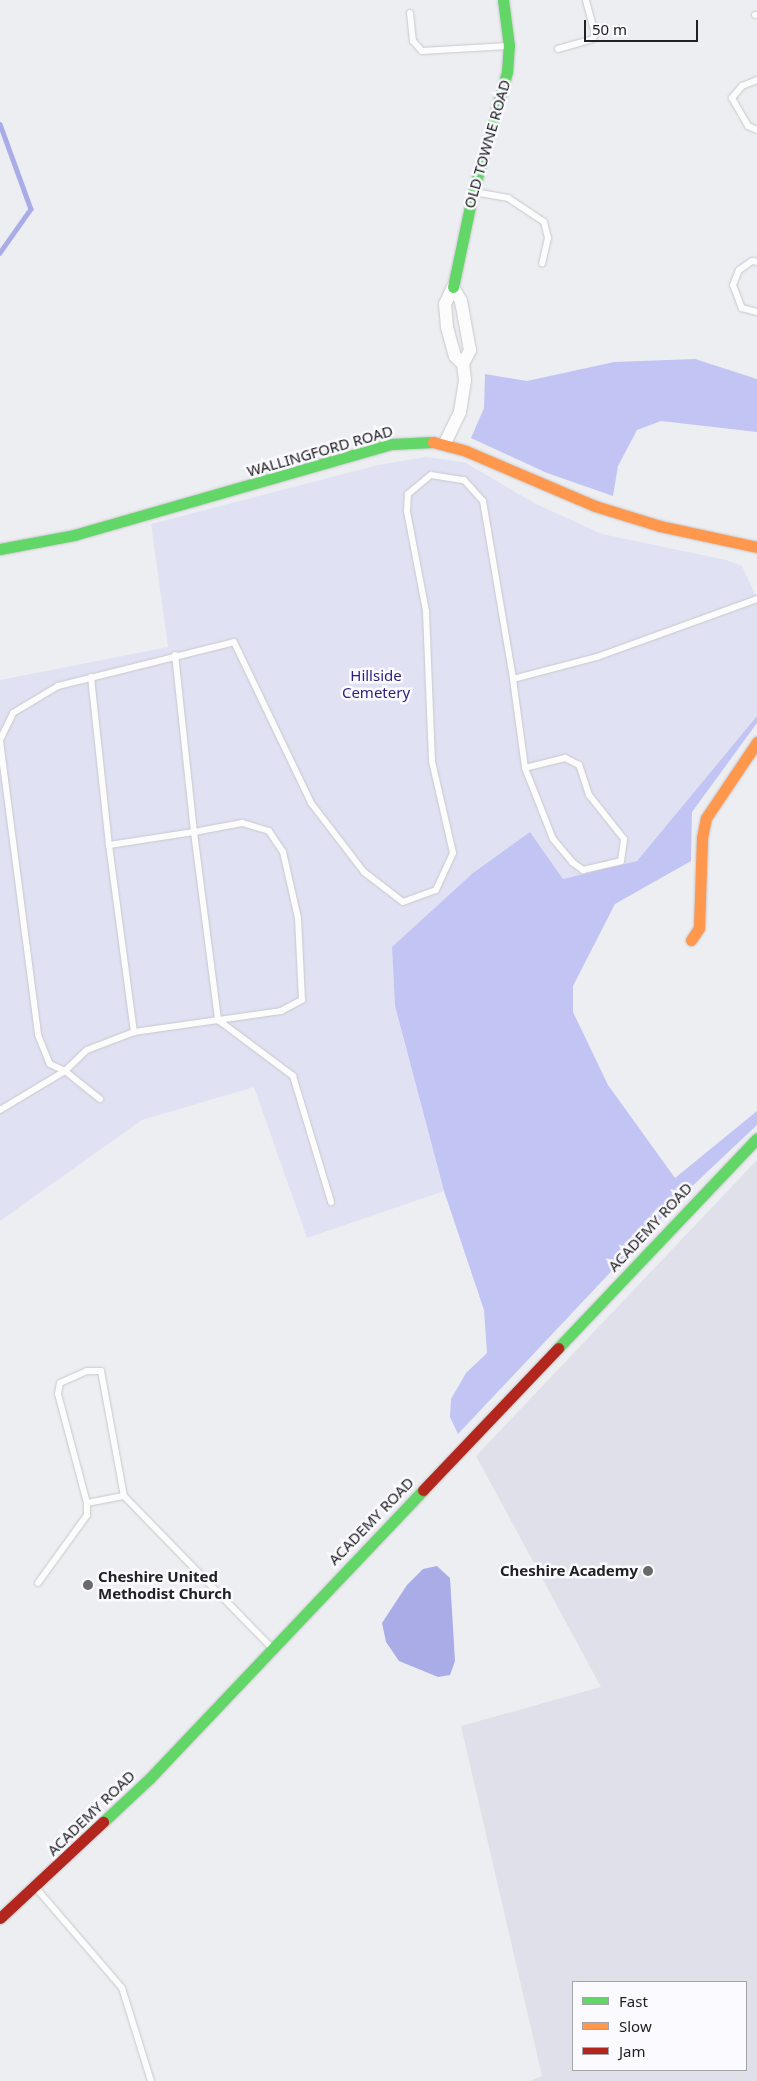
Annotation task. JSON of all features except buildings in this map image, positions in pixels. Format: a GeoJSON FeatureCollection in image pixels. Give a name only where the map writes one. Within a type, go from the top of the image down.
{"type":"FeatureCollection","features":[{"type":"Feature","properties":{"kind":"street","name":"OLD TOWNE ROAD"},"geometry":{"type":"LineString","coordinates":[[463,364],[454,356],[446,327],[445,304],[453,287],[473,192],[503,97],[509,46],[505,0]]}},
{"type":"Feature","properties":{"kind":"street","name":"OLD TOWNE ROAD"},"geometry":{"type":"LineString","coordinates":[[445,443],[464,395],[463,364],[470,350],[461,300],[453,287]]}},
{"type":"Feature","properties":{"kind":"street","name":"WALLINGFORD ROAD"},"geometry":{"type":"LineString","coordinates":[[0,549],[83,532],[392,444],[426,440],[445,443],[595,506],[660,526],[757,546]]}},
{"type":"Feature","properties":{"kind":"street"},"geometry":{"type":"LineString","coordinates":[[691,940],[699,928],[706,818],[757,742]]}},
{"type":"Feature","properties":{"kind":"street","name":"ACADEMY ROAD"},"geometry":{"type":"LineString","coordinates":[[0,1918],[150,1778],[757,1138]]}},
{"type":"Feature","properties":{"kind":"lane"},"geometry":{"type":"LineString","coordinates":[[558,49],[592,39],[594,34],[586,0]]}},
{"type":"Feature","properties":{"kind":"lane"},"geometry":{"type":"LineString","coordinates":[[410,12],[413,41],[422,51],[509,46]]}},
{"type":"Feature","properties":{"kind":"lane"},"geometry":{"type":"LineString","coordinates":[[757,80],[742,86],[732,98],[748,126],[757,130]]}},
{"type":"Feature","properties":{"kind":"lane"},"geometry":{"type":"LineString","coordinates":[[473,192],[508,198],[544,222],[548,238],[542,263]]}},
{"type":"Feature","properties":{"kind":"lane"},"geometry":{"type":"LineString","coordinates":[[757,262],[752,261],[739,270],[733,285],[742,308],[757,312]]}},
{"type":"Feature","properties":{"kind":"lane"},"geometry":{"type":"LineString","coordinates":[[100,1099],[65,1071],[50,1064],[38,1036],[0,740],[13,713],[58,686],[175,655],[234,642],[311,803],[364,872],[404,902],[436,890],[453,853],[432,761],[426,612],[406,511],[408,494],[431,474],[464,480],[483,501],[513,678],[525,768],[554,839],[572,862],[584,870],[621,861],[624,839],[590,795],[579,765],[565,758],[525,768]]}},
{"type":"Feature","properties":{"kind":"lane"},"geometry":{"type":"LineString","coordinates":[[513,678],[597,657],[757,599]]}},
{"type":"Feature","properties":{"kind":"lane"},"geometry":{"type":"LineString","coordinates":[[175,655],[194,832],[218,1020],[293,1076],[331,1202]]}},
{"type":"Feature","properties":{"kind":"lane"},"geometry":{"type":"LineString","coordinates":[[92,677],[109,845],[134,1032]]}},
{"type":"Feature","properties":{"kind":"lane"},"geometry":{"type":"LineString","coordinates":[[0,1110],[65,1071],[87,1050],[134,1032],[281,1011],[302,1000],[298,918],[283,852],[269,831],[242,823],[109,845]]}},
{"type":"Feature","properties":{"kind":"lane"},"geometry":{"type":"LineString","coordinates":[[38,1582],[87,1515],[87,1503],[58,1394],[60,1383],[87,1371],[101,1372],[124,1496],[272,1648]]}},
{"type":"Feature","properties":{"kind":"lane"},"geometry":{"type":"LineString","coordinates":[[87,1503],[124,1496]]}},
{"type":"Feature","properties":{"kind":"lane"},"geometry":{"type":"LineString","coordinates":[[35,1887],[122,1988],[151,2081]]}},
{"type":"Feature","properties":{"kind":"shaded area"},"geometry":{"type":"Polygon","coordinates":[[[695,359],[757,379],[757,432],[661,421],[637,430],[618,466],[613,496],[547,473],[471,438],[484,408],[485,374],[527,381],[614,362],[695,359]]]}},
{"type":"Feature","properties":{"kind":"shaded area"},"geometry":{"type":"Polygon","coordinates":[[[757,716],[757,723],[692,812],[691,861],[615,904],[573,986],[573,1012],[608,1085],[675,1178],[757,1111],[757,1125],[687,1191],[458,1434],[450,1417],[451,1399],[466,1373],[487,1353],[484,1310],[444,1191],[395,1006],[392,947],[473,873],[530,832],[563,879],[637,861],[757,716]]]}},
{"type":"Feature","properties":{"kind":"shaded area","name":"Cheshire Academy"},"geometry":{"type":"Polygon","coordinates":[[[757,1160],[757,2081],[530,2081],[542,2076],[461,1726],[601,1687],[476,1456],[757,1160]]]}},
{"type":"Feature","properties":{"kind":"shaded area"},"geometry":{"type":"Polygon","coordinates":[[[437,1566],[450,1578],[455,1661],[450,1675],[438,1677],[399,1661],[386,1642],[382,1623],[407,1585],[423,1569],[437,1566]]]}},
{"type":"Feature","properties":{"kind":"green space","name":"Hillside Cemetery"},"geometry":{"type":"Polygon","coordinates":[[[425,457],[464,462],[536,504],[602,534],[726,560],[742,566],[757,598],[757,716],[637,861],[563,879],[530,832],[392,947],[395,1007],[444,1191],[307,1238],[254,1087],[142,1120],[0,1221],[0,680],[168,647],[151,524],[378,465],[425,457]]]}},
{"type":"Feature","properties":{"kind":"waterway"},"geometry":{"type":"LineString","coordinates":[[0,124],[31,209],[0,253]]}},
{"type":"Feature","properties":{"kind":"traffic: fast"},"geometry":{"type":"LineString","coordinates":[[453,287],[473,192],[507,72],[509,46],[503,0]]}},
{"type":"Feature","properties":{"kind":"traffic: fast"},"geometry":{"type":"LineString","coordinates":[[0,549],[74,535],[392,444],[433,442]]}},
{"type":"Feature","properties":{"kind":"traffic: fast"},"geometry":{"type":"LineString","coordinates":[[558,1348],[757,1138]]}},
{"type":"Feature","properties":{"kind":"traffic: fast"},"geometry":{"type":"LineString","coordinates":[[103,1822],[150,1778],[423,1490]]}},
{"type":"Feature","properties":{"kind":"traffic: slow"},"geometry":{"type":"LineString","coordinates":[[433,442],[466,451],[595,506],[660,526],[757,547]]}},
{"type":"Feature","properties":{"kind":"traffic: slow"},"geometry":{"type":"LineString","coordinates":[[691,940],[699,928],[702,838],[706,818],[757,742]]}},
{"type":"Feature","properties":{"kind":"traffic: jam"},"geometry":{"type":"LineString","coordinates":[[423,1490],[558,1348]]}},
{"type":"Feature","properties":{"kind":"traffic: jam"},"geometry":{"type":"LineString","coordinates":[[0,1918],[103,1822]]}},
{"type":"Feature","properties":{"kind":"place","name":"Cheshire Academy"},"geometry":{"type":"Point","coordinates":[648,1571]}},
{"type":"Feature","properties":{"kind":"place","name":"Cheshire United Methodist Church"},"geometry":{"type":"Point","coordinates":[88,1585]}}]}
